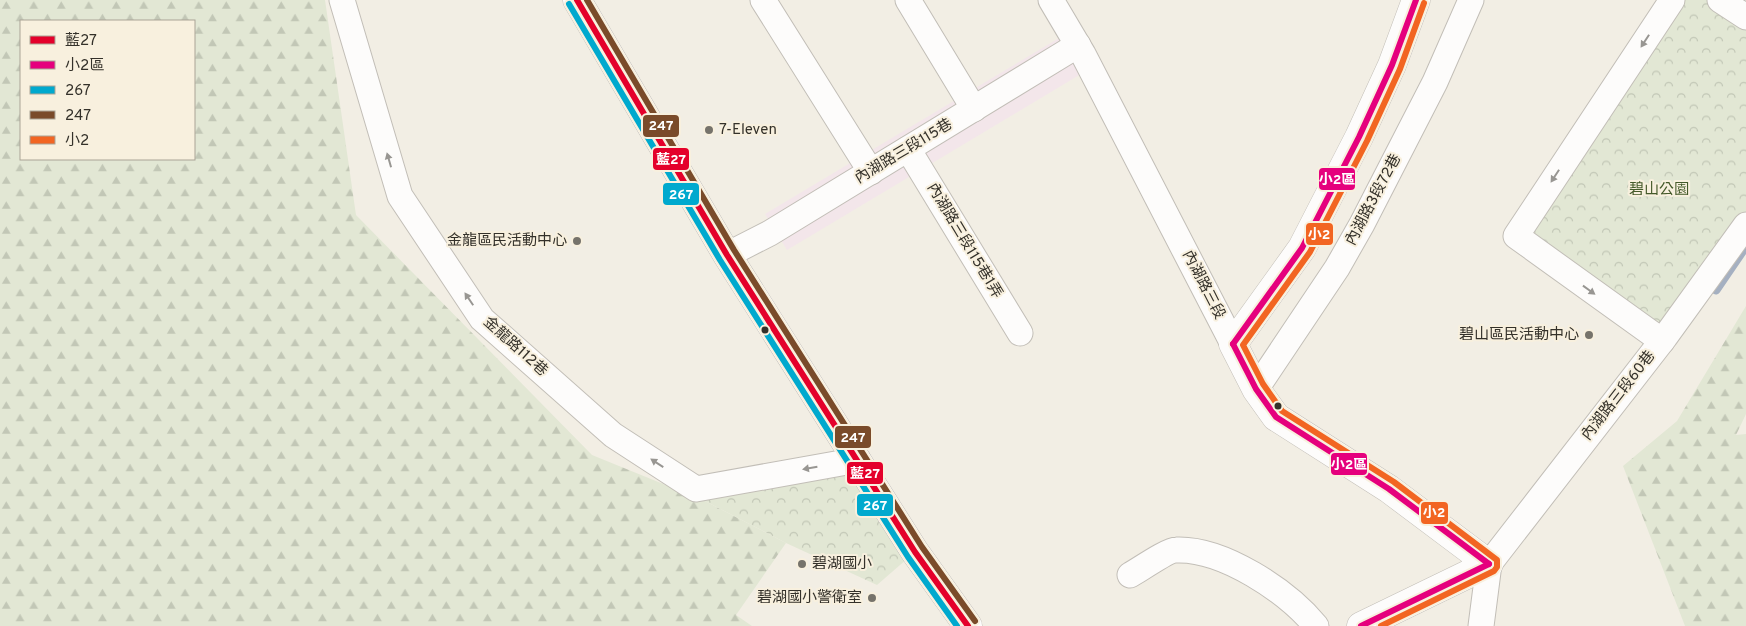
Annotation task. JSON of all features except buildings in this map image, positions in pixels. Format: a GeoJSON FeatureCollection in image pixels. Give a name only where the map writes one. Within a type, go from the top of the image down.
{"type":"FeatureCollection","features":[{"type":"Feature","properties":{"kind":"street","name":"金龍路112巷"},"geometry":{"type":"LineString","coordinates":[[342,0],[400,196],[482,319],[613,435],[696,489],[858,460]]}},
{"type":"Feature","properties":{"kind":"street"},"geometry":{"type":"LineString","coordinates":[[578,0],[727,255],[915,552],[968,626]]}},
{"type":"Feature","properties":{"kind":"street"},"geometry":{"type":"LineString","coordinates":[[763,0],[871,172]]}},
{"type":"Feature","properties":{"kind":"street"},"geometry":{"type":"LineString","coordinates":[[908,0],[974,109]]}},
{"type":"Feature","properties":{"kind":"street","name":"內湖路三段"},"geometry":{"type":"LineString","coordinates":[[1051,0],[1078,45],[1256,389],[1276,417],[1389,489],[1489,564]]}},
{"type":"Feature","properties":{"kind":"street"},"geometry":{"type":"LineString","coordinates":[[1233,344],[1302,248],[1363,128],[1392,65],[1416,0]]}},
{"type":"Feature","properties":{"kind":"street","name":"內湖路3段72巷"},"geometry":{"type":"LineString","coordinates":[[1256,389],[1337,268],[1362,224],[1435,82],[1471,0]]}},
{"type":"Feature","properties":{"kind":"street"},"geometry":{"type":"LineString","coordinates":[[1662,341],[1516,236],[1672,0]]}},
{"type":"Feature","properties":{"kind":"street"},"geometry":{"type":"LineString","coordinates":[[1720,0],[1746,17]]}},
{"type":"Feature","properties":{"kind":"street","name":"內湖路三段115巷"},"geometry":{"type":"LineString","coordinates":[[727,255],[770,232],[871,172],[1078,45]]}},
{"type":"Feature","properties":{"kind":"street","name":"內湖路三段115巷1弄"},"geometry":{"type":"LineString","coordinates":[[908,149],[1020,333]]}},
{"type":"Feature","properties":{"kind":"street","name":"內湖路三段60巷"},"geometry":{"type":"LineString","coordinates":[[1489,564],[1662,341],[1746,225]]}},
{"type":"Feature","properties":{"kind":"street"},"geometry":{"type":"LineString","coordinates":[[1130,575],[1174,550],[1210,554],[1268,582],[1302,609],[1316,626]]}},
{"type":"Feature","properties":{"kind":"street"},"geometry":{"type":"LineString","coordinates":[[1361,626],[1489,564]]}},
{"type":"Feature","properties":{"kind":"street"},"geometry":{"type":"LineString","coordinates":[[1480,626],[1489,564]]}},
{"type":"Feature","properties":{"kind":"shaded area"},"geometry":{"type":"Polygon","coordinates":[[[1059,38],[1081,74],[787,250],[765,214],[1059,38]]]}},
{"type":"Feature","properties":{"kind":"green space"},"geometry":{"type":"Polygon","coordinates":[[[0,0],[325,0],[356,215],[592,455],[705,501],[786,543],[736,615],[752,626],[0,626],[0,0]]]}},
{"type":"Feature","properties":{"kind":"green space","name":"碧山公園"},"geometry":{"type":"Polygon","coordinates":[[[1680,0],[1715,0],[1746,20],[1746,219],[1662,333],[1527,236],[1680,0]]]}},
{"type":"Feature","properties":{"kind":"green space"},"geometry":{"type":"Polygon","coordinates":[[[1746,306],[1746,414],[1736,435],[1746,434],[1746,626],[1685,626],[1623,466],[1677,421],[1746,306]]]}},
{"type":"Feature","properties":{"kind":"green space"},"geometry":{"type":"Polygon","coordinates":[[[858,460],[915,552],[877,585],[786,543],[705,501],[706,487],[858,460]]]}},
{"type":"Feature","properties":{"kind":"waterway"},"geometry":{"type":"LineString","coordinates":[[1716,290],[1746,246]]}},
{"type":"Feature","properties":{"kind":"transit line","name":"藍27"},"geometry":{"type":"LineString","coordinates":[[577,0],[727,255],[915,552],[968,626]]}},
{"type":"Feature","properties":{"kind":"transit line","name":"247"},"geometry":{"type":"LineString","coordinates":[[587,0],[734,250],[922,547],[975,621]]}},
{"type":"Feature","properties":{"kind":"transit line","name":"小2區"},"geometry":{"type":"LineString","coordinates":[[1233,344],[1302,248],[1359,137],[1392,65],[1416,0]]}},
{"type":"Feature","properties":{"kind":"transit line","name":"小2"},"geometry":{"type":"LineString","coordinates":[[1381,626],[1494,571],[1497,567],[1497,560],[1394,482],[1282,411],[1263,384],[1243,345],[1310,252],[1367,141],[1400,69],[1424,3]]}},
{"type":"Feature","properties":{"kind":"transit line","name":"267"},"geometry":{"type":"LineString","coordinates":[[569,4],[720,260],[908,557],[957,626]]}},
{"type":"Feature","properties":{"kind":"transit line","name":"小2區"},"geometry":{"type":"LineString","coordinates":[[1233,344],[1256,389],[1276,417],[1389,489],[1489,564]]}},
{"type":"Feature","properties":{"kind":"transit line","name":"小2區"},"geometry":{"type":"LineString","coordinates":[[1361,626],[1489,564]]}},
{"type":"Feature","properties":{"kind":"place","name":"7-Eleven"},"geometry":{"type":"Point","coordinates":[709,130]}},
{"type":"Feature","properties":{"kind":"place","name":"金龍區民活動中心"},"geometry":{"type":"Point","coordinates":[577,241]}},
{"type":"Feature","properties":{"kind":"place","name":"碧山區民活動中心"},"geometry":{"type":"Point","coordinates":[1589,335]}},
{"type":"Feature","properties":{"kind":"place","name":"碧湖國小"},"geometry":{"type":"Point","coordinates":[802,564]}},
{"type":"Feature","properties":{"kind":"place","name":"碧湖國小警衛室"},"geometry":{"type":"Point","coordinates":[872,598]}}]}
